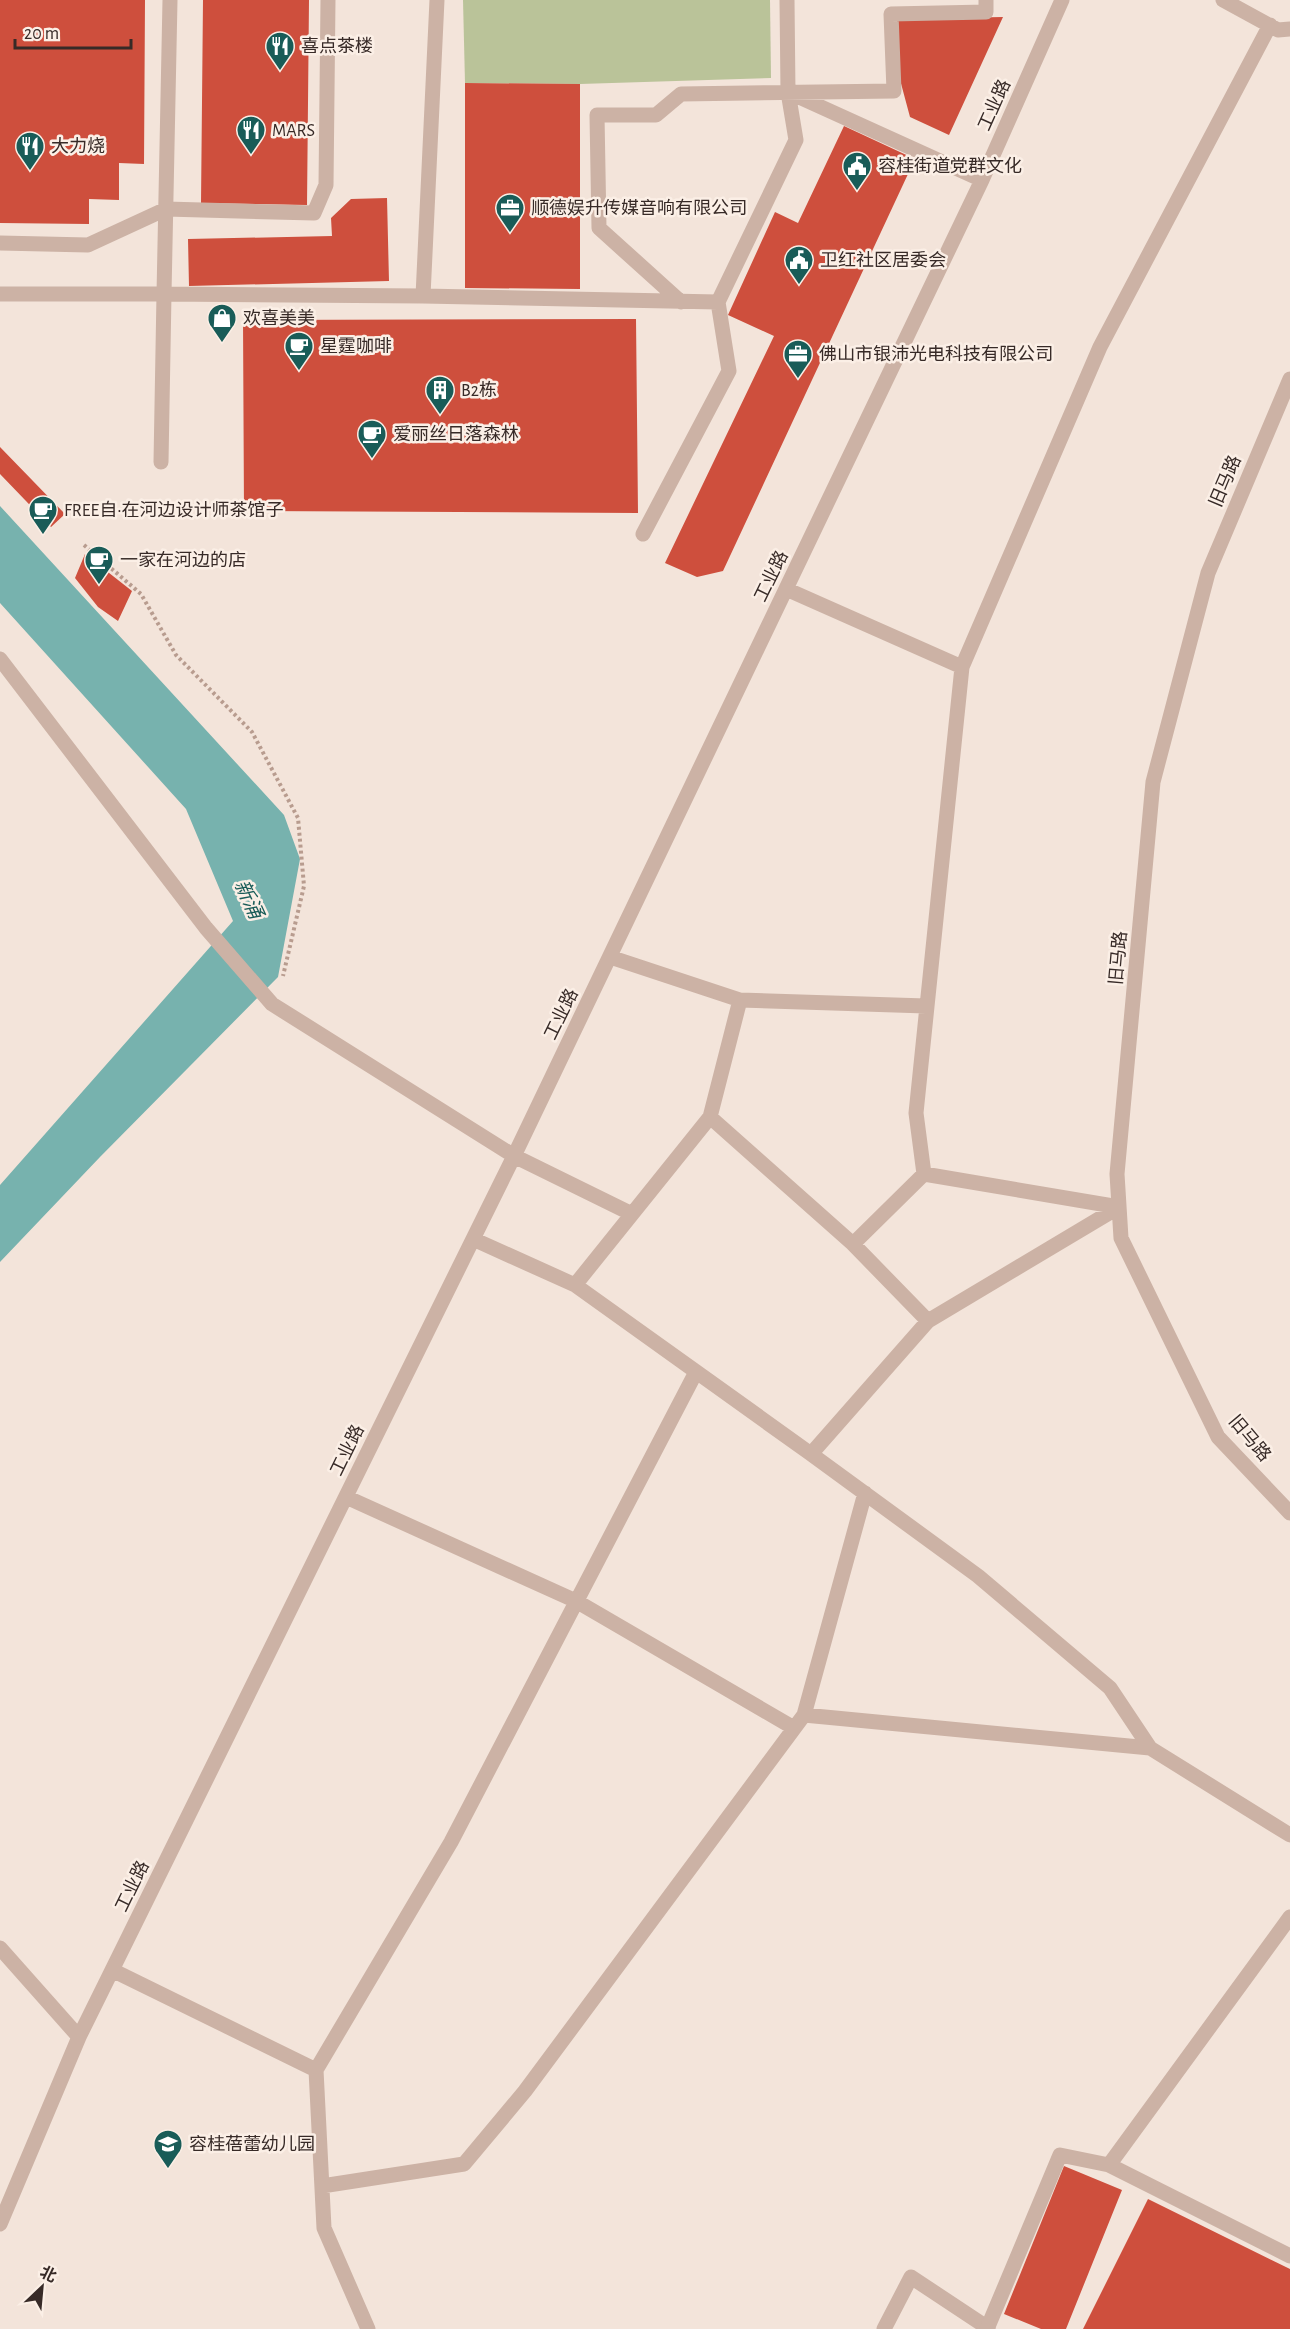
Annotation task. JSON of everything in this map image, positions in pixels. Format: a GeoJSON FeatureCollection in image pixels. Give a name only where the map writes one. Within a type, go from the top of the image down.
{"type":"FeatureCollection","features":[{"type":"Feature","properties":{"kind":"street"},"geometry":{"type":"LineString","coordinates":[[161,462],[170,0]]}},
{"type":"Feature","properties":{"kind":"street"},"geometry":{"type":"LineString","coordinates":[[0,243],[88,245],[166,209],[314,213],[326,185],[328,0]]}},
{"type":"Feature","properties":{"kind":"street"},"geometry":{"type":"LineString","coordinates":[[423,296],[437,0]]}},
{"type":"Feature","properties":{"kind":"street"},"geometry":{"type":"LineString","coordinates":[[643,534],[729,371],[718,302],[796,140],[788,92],[787,0]]}},
{"type":"Feature","properties":{"kind":"street"},"geometry":{"type":"LineString","coordinates":[[681,302],[599,228],[597,115],[657,115],[681,94],[894,91],[891,7],[986,12],[986,0]]}},
{"type":"Feature","properties":{"kind":"street","name":"工业路"},"geometry":{"type":"LineString","coordinates":[[0,2224],[79,2037],[514,1156],[982,180],[1062,0]]}},
{"type":"Feature","properties":{"kind":"street"},"geometry":{"type":"LineString","coordinates":[[1223,0],[1278,30],[1290,29]]}},
{"type":"Feature","properties":{"kind":"street"},"geometry":{"type":"LineString","coordinates":[[924,1174],[916,1113],[962,667],[1100,347],[1270,25]]}},
{"type":"Feature","properties":{"kind":"street"},"geometry":{"type":"LineString","coordinates":[[788,92],[982,180]]}},
{"type":"Feature","properties":{"kind":"street"},"geometry":{"type":"LineString","coordinates":[[0,294],[423,296],[718,302]]}},
{"type":"Feature","properties":{"kind":"street","name":"旧马路"},"geometry":{"type":"LineString","coordinates":[[1290,378],[1208,573],[1153,782],[1117,1174],[1121,1238],[1218,1437],[1290,1513]]}},
{"type":"Feature","properties":{"kind":"street"},"geometry":{"type":"LineString","coordinates":[[786,590],[962,667]]}},
{"type":"Feature","properties":{"kind":"street"},"geometry":{"type":"LineString","coordinates":[[0,659],[206,928],[274,1006],[514,1156],[633,1214]]}},
{"type":"Feature","properties":{"kind":"street"},"geometry":{"type":"LineString","coordinates":[[610,957],[740,1000],[926,1006]]}},
{"type":"Feature","properties":{"kind":"street"},"geometry":{"type":"LineString","coordinates":[[575,1285],[710,1117],[740,1000]]}},
{"type":"Feature","properties":{"kind":"street"},"geometry":{"type":"LineString","coordinates":[[710,1117],[853,1244],[928,1321]]}},
{"type":"Feature","properties":{"kind":"street"},"geometry":{"type":"LineString","coordinates":[[924,1174],[1119,1207]]}},
{"type":"Feature","properties":{"kind":"street"},"geometry":{"type":"LineString","coordinates":[[853,1244],[924,1174]]}},
{"type":"Feature","properties":{"kind":"street"},"geometry":{"type":"LineString","coordinates":[[811,1454],[928,1321],[1119,1207]]}},
{"type":"Feature","properties":{"kind":"street"},"geometry":{"type":"LineString","coordinates":[[473,1239],[575,1285],[865,1493],[978,1576],[1110,1688],[1150,1748],[1290,1835]]}},
{"type":"Feature","properties":{"kind":"street"},"geometry":{"type":"LineString","coordinates":[[368,2329],[324,2228],[316,2070],[451,1842],[696,1372]]}},
{"type":"Feature","properties":{"kind":"street"},"geometry":{"type":"LineString","coordinates":[[322,2186],[464,2164],[525,2091],[804,1715],[865,1493]]}},
{"type":"Feature","properties":{"kind":"street"},"geometry":{"type":"LineString","coordinates":[[346,1497],[576,1601],[794,1728]]}},
{"type":"Feature","properties":{"kind":"street"},"geometry":{"type":"LineString","coordinates":[[804,1715],[1150,1748]]}},
{"type":"Feature","properties":{"kind":"street"},"geometry":{"type":"LineString","coordinates":[[1109,2165],[1290,1917]]}},
{"type":"Feature","properties":{"kind":"street"},"geometry":{"type":"LineString","coordinates":[[0,1948],[79,2037]]}},
{"type":"Feature","properties":{"kind":"street"},"geometry":{"type":"LineString","coordinates":[[112,1970],[316,2070]]}},
{"type":"Feature","properties":{"kind":"street"},"geometry":{"type":"LineString","coordinates":[[884,2329],[911,2277],[987,2329],[1060,2155],[1109,2165],[1290,2256]]}},
{"type":"Feature","properties":{"kind":"path"},"geometry":{"type":"LineString","coordinates":[[84,545],[141,594],[176,655],[252,732],[298,818],[304,886],[274,1006]]}},
{"type":"Feature","properties":{"kind":"green space"},"geometry":{"type":"Polygon","coordinates":[[[463,0],[770,0],[771,78],[580,84],[465,83],[463,0]]]}},
{"type":"Feature","properties":{"kind":"water","name":"新涌"},"geometry":{"type":"Polygon","coordinates":[[[0,506],[284,815],[300,859],[278,977],[0,1262],[0,1185],[233,921],[186,809],[0,603],[0,506]]]}},
{"type":"Feature","properties":{"kind":"building"},"geometry":{"type":"Polygon","coordinates":[[[0,0],[145,0],[144,164],[119,163],[119,200],[89,199],[89,224],[0,223],[0,0]]]}},
{"type":"Feature","properties":{"kind":"building"},"geometry":{"type":"Polygon","coordinates":[[[203,0],[309,0],[307,205],[201,203],[203,0]]]}},
{"type":"Feature","properties":{"kind":"building"},"geometry":{"type":"Polygon","coordinates":[[[1003,17],[949,135],[910,117],[899,76],[897,19],[1003,17]]]}},
{"type":"Feature","properties":{"kind":"building"},"geometry":{"type":"Polygon","coordinates":[[[465,83],[580,84],[580,289],[465,288],[465,83]]]}},
{"type":"Feature","properties":{"kind":"building"},"geometry":{"type":"Polygon","coordinates":[[[844,126],[915,159],[723,571],[697,577],[665,563],[774,336],[728,315],[775,212],[798,223],[844,126]]]}},
{"type":"Feature","properties":{"kind":"building"},"geometry":{"type":"Polygon","coordinates":[[[387,198],[389,281],[189,286],[188,239],[332,236],[331,218],[351,199],[387,198]]]}},
{"type":"Feature","properties":{"kind":"building","name":"B2栋"},"geometry":{"type":"Polygon","coordinates":[[[636,319],[638,513],[244,511],[243,320],[636,319]]]}},
{"type":"Feature","properties":{"kind":"building"},"geometry":{"type":"Polygon","coordinates":[[[0,447],[65,514],[51,527],[0,474],[0,447]]]}},
{"type":"Feature","properties":{"kind":"building"},"geometry":{"type":"Polygon","coordinates":[[[85,554],[132,591],[118,621],[98,607],[75,578],[85,554]]]}},
{"type":"Feature","properties":{"kind":"building"},"geometry":{"type":"Polygon","coordinates":[[[1064,2166],[1122,2190],[1066,2329],[1041,2329],[1004,2314],[1064,2166]]]}},
{"type":"Feature","properties":{"kind":"building"},"geometry":{"type":"Polygon","coordinates":[[[1148,2199],[1290,2269],[1290,2329],[1083,2329],[1148,2199]]]}},
{"type":"Feature","properties":{"kind":"place","name":"喜点茶楼"},"geometry":{"type":"Point","coordinates":[280,72]}},
{"type":"Feature","properties":{"kind":"place","name":"MARS"},"geometry":{"type":"Point","coordinates":[251,156]}},
{"type":"Feature","properties":{"kind":"place","name":"大力烧"},"geometry":{"type":"Point","coordinates":[30,172]}},
{"type":"Feature","properties":{"kind":"place","name":"容桂街道党群文化"},"geometry":{"type":"Point","coordinates":[857,192]}},
{"type":"Feature","properties":{"kind":"place","name":"顺德娱升传媒音响有限公司"},"geometry":{"type":"Point","coordinates":[510,234]}},
{"type":"Feature","properties":{"kind":"place","name":"卫红社区居委会"},"geometry":{"type":"Point","coordinates":[799,286]}},
{"type":"Feature","properties":{"kind":"place","name":"欢喜美美"},"geometry":{"type":"Point","coordinates":[222,344]}},
{"type":"Feature","properties":{"kind":"place","name":"星霆咖啡"},"geometry":{"type":"Point","coordinates":[299,372]}},
{"type":"Feature","properties":{"kind":"place","name":"佛山市银沛光电科技有限公司"},"geometry":{"type":"Point","coordinates":[798,380]}},
{"type":"Feature","properties":{"kind":"place","name":"B2栋"},"geometry":{"type":"Point","coordinates":[440,416]}},
{"type":"Feature","properties":{"kind":"place","name":"爱丽丝日落森林"},"geometry":{"type":"Point","coordinates":[372,460]}},
{"type":"Feature","properties":{"kind":"place","name":"FREE自•在河边设计师茶馆子"},"geometry":{"type":"Point","coordinates":[43,536]}},
{"type":"Feature","properties":{"kind":"place","name":"一家在河边的店"},"geometry":{"type":"Point","coordinates":[99,586]}},
{"type":"Feature","properties":{"kind":"place","name":"容桂蓓蕾幼儿园"},"geometry":{"type":"Point","coordinates":[168,2170]}}]}
